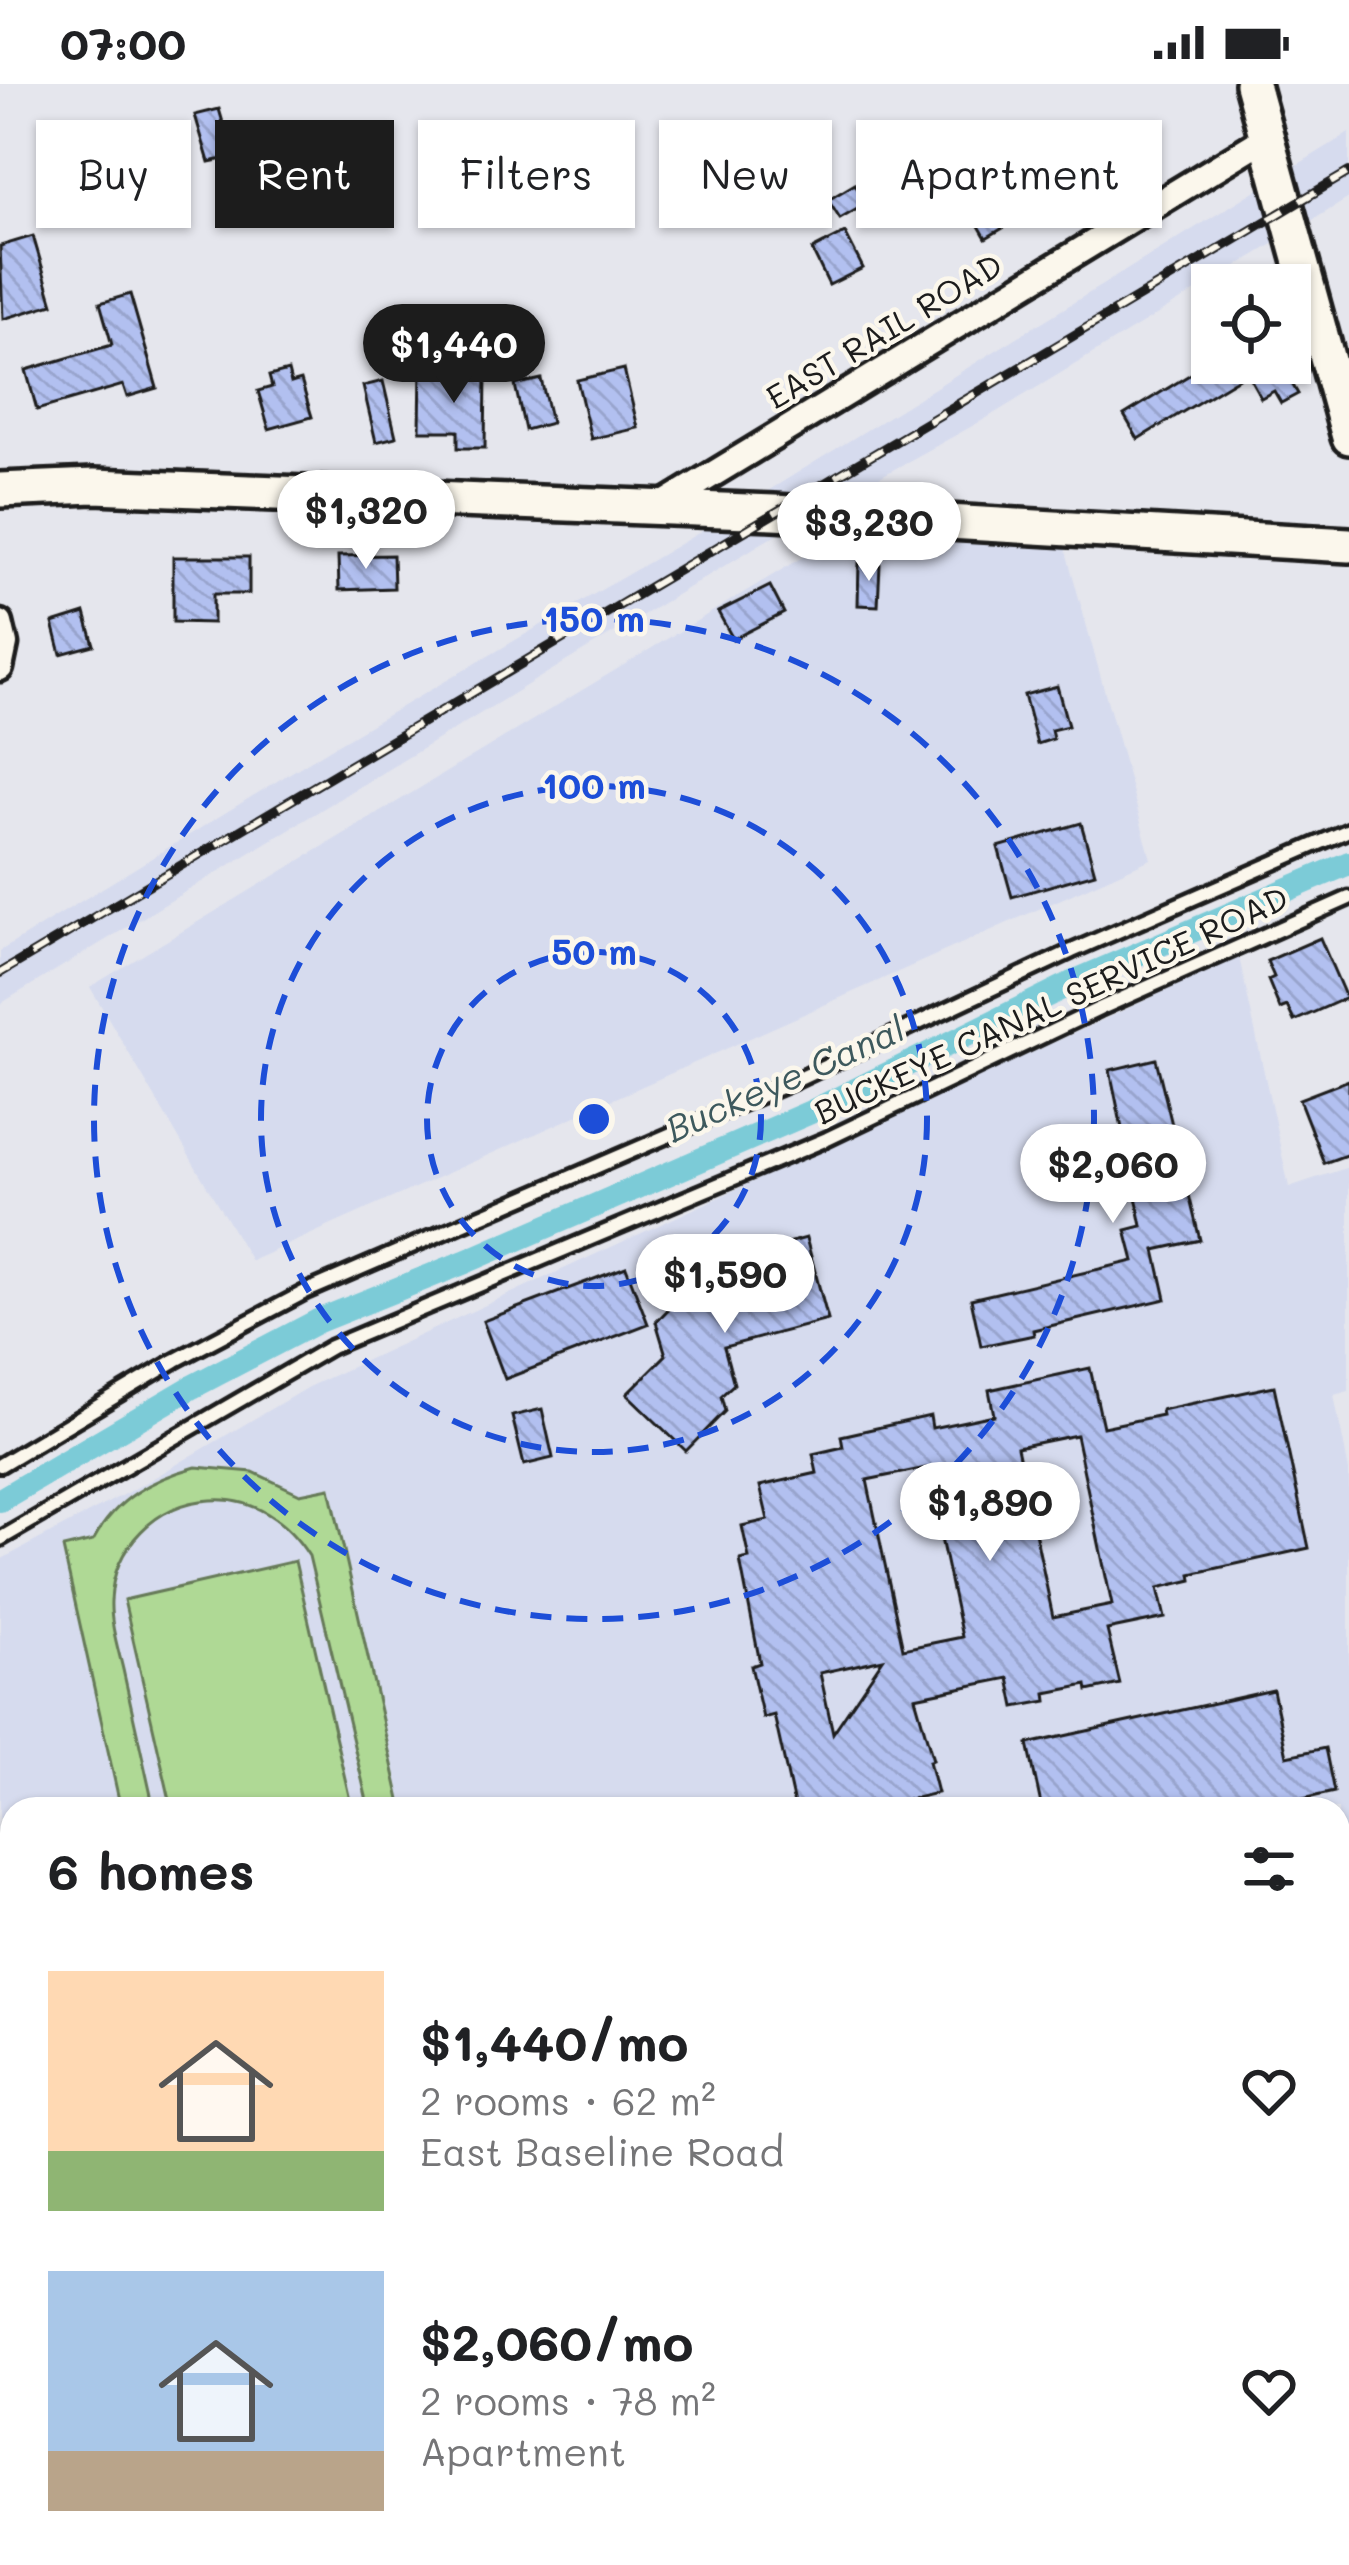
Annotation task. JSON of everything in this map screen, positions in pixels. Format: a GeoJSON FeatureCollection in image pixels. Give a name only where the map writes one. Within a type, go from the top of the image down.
{"type":"FeatureCollection","features":[{"type":"Feature","properties":{"kind":"main road"},"geometry":{"type":"LineString","coordinates":[[1252,84],[1349,436]]}},
{"type":"Feature","properties":{"kind":"main road"},"geometry":{"type":"LineString","coordinates":[[0,490],[94,486],[659,506],[1349,545]]}},
{"type":"Feature","properties":{"kind":"street","name":"EAST RAIL ROAD"},"geometry":{"type":"LineString","coordinates":[[659,506],[1267,137]]}},
{"type":"Feature","properties":{"kind":"street"},"geometry":{"type":"LineString","coordinates":[[0,623],[5,644],[1,666]]}},
{"type":"Feature","properties":{"kind":"lane","name":"BUCKEYE CANAL SERVICE ROAD"},"geometry":{"type":"LineString","coordinates":[[0,1465],[176,1360],[307,1291],[797,1080],[1072,950],[1349,830]]}},
{"type":"Feature","properties":{"kind":"lane","name":"BUCKEYE CANAL SERVICE ROAD"},"geometry":{"type":"LineString","coordinates":[[0,1539],[331,1347],[827,1139],[1099,1009],[1349,898]]}},
{"type":"Feature","properties":{"kind":"shaded area"},"geometry":{"type":"Polygon","coordinates":[[[1349,133],[1349,198],[1240,264],[1191,264],[1191,294],[985,419],[782,531],[0,1004],[0,951],[331,748],[714,524],[1349,133]]]}},
{"type":"Feature","properties":{"kind":"shaded area"},"geometry":{"type":"Polygon","coordinates":[[[841,534],[1064,544],[1151,859],[251,1261],[90,987],[841,534]]]}},
{"type":"Feature","properties":{"kind":"shaded area"},"geometry":{"type":"Polygon","coordinates":[[[1239,957],[1289,1187],[1349,1167],[1349,1391],[1334,1395],[1349,1471],[1349,1797],[0,1797],[0,1560],[147,1482],[308,1387],[1239,957]]]}},
{"type":"Feature","properties":{"kind":"green space"},"geometry":{"type":"Polygon","coordinates":[[[196,1467],[253,1472],[300,1494],[330,1488],[399,1797],[366,1797],[309,1556],[268,1514],[241,1503],[211,1500],[172,1509],[141,1531],[114,1581],[113,1629],[151,1797],[118,1797],[63,1548],[93,1541],[124,1502],[164,1478],[196,1467]]]}},
{"type":"Feature","properties":{"kind":"green space"},"geometry":{"type":"Polygon","coordinates":[[[295,1561],[349,1797],[169,1797],[124,1600],[295,1561]]]}},
{"type":"Feature","properties":{"kind":"building"},"geometry":{"type":"Polygon","coordinates":[[[219,109],[222,120],[215,120],[215,161],[209,162],[195,115],[219,109]]]}},
{"type":"Feature","properties":{"kind":"building"},"geometry":{"type":"Polygon","coordinates":[[[855,184],[856,210],[840,219],[832,198],[855,184]]]}},
{"type":"Feature","properties":{"kind":"building"},"geometry":{"type":"Polygon","coordinates":[[[980,228],[1003,228],[986,238],[980,228]]]}},
{"type":"Feature","properties":{"kind":"building"},"geometry":{"type":"Polygon","coordinates":[[[845,233],[863,268],[829,285],[812,250],[845,233]]]}},
{"type":"Feature","properties":{"kind":"building"},"geometry":{"type":"Polygon","coordinates":[[[33,236],[53,304],[3,319],[0,246],[33,236]]]}},
{"type":"Feature","properties":{"kind":"building"},"geometry":{"type":"Polygon","coordinates":[[[130,294],[157,388],[127,397],[123,385],[37,410],[26,370],[112,345],[100,303],[130,294]]]}},
{"type":"Feature","properties":{"kind":"building"},"geometry":{"type":"Polygon","coordinates":[[[421,366],[440,366],[440,375],[486,375],[485,448],[458,448],[458,431],[420,431],[421,366]]]}},
{"type":"Feature","properties":{"kind":"building"},"geometry":{"type":"Polygon","coordinates":[[[624,369],[638,428],[591,439],[577,380],[624,369]]]}},
{"type":"Feature","properties":{"kind":"building"},"geometry":{"type":"Polygon","coordinates":[[[288,371],[291,383],[301,380],[312,417],[269,429],[258,391],[272,387],[269,376],[288,371]]]}},
{"type":"Feature","properties":{"kind":"building"},"geometry":{"type":"Polygon","coordinates":[[[1191,374],[1191,384],[1229,384],[1138,439],[1124,415],[1191,374]]]}},
{"type":"Feature","properties":{"kind":"building"},"geometry":{"type":"Polygon","coordinates":[[[541,379],[551,423],[525,430],[515,385],[541,379]]]}},
{"type":"Feature","properties":{"kind":"building"},"geometry":{"type":"Polygon","coordinates":[[[383,381],[396,437],[376,442],[363,386],[383,381]]]}},
{"type":"Feature","properties":{"kind":"building"},"geometry":{"type":"Polygon","coordinates":[[[1253,384],[1292,384],[1298,394],[1281,403],[1274,391],[1261,398],[1253,384]]]}},
{"type":"Feature","properties":{"kind":"building"},"geometry":{"type":"Polygon","coordinates":[[[393,555],[394,588],[339,590],[338,556],[393,555]]]}},
{"type":"Feature","properties":{"kind":"building"},"geometry":{"type":"Polygon","coordinates":[[[173,557],[249,557],[249,594],[213,594],[213,623],[173,622],[173,557]]]}},
{"type":"Feature","properties":{"kind":"building"},"geometry":{"type":"Polygon","coordinates":[[[859,563],[880,564],[878,606],[858,605],[859,563]]]}},
{"type":"Feature","properties":{"kind":"building"},"geometry":{"type":"Polygon","coordinates":[[[770,586],[784,613],[733,639],[718,612],[770,586]]]}},
{"type":"Feature","properties":{"kind":"building"},"geometry":{"type":"Polygon","coordinates":[[[85,613],[94,645],[61,654],[53,623],[85,613]]]}},
{"type":"Feature","properties":{"kind":"building"},"geometry":{"type":"Polygon","coordinates":[[[1057,686],[1068,726],[1051,730],[1053,739],[1037,744],[1024,695],[1057,686]]]}},
{"type":"Feature","properties":{"kind":"building"},"geometry":{"type":"Polygon","coordinates":[[[1081,823],[1095,873],[1012,897],[998,847],[1081,823]]]}},
{"type":"Feature","properties":{"kind":"building"},"geometry":{"type":"Polygon","coordinates":[[[1320,938],[1346,998],[1294,1021],[1287,1006],[1280,1009],[1268,980],[1274,977],[1267,961],[1320,938]]]}},
{"type":"Feature","properties":{"kind":"building"},"geometry":{"type":"Polygon","coordinates":[[[1156,1059],[1200,1240],[1155,1250],[1166,1299],[981,1346],[971,1299],[1134,1261],[1126,1230],[1142,1226],[1110,1070],[1156,1059]]]}},
{"type":"Feature","properties":{"kind":"building"},"geometry":{"type":"Polygon","coordinates":[[[1349,1080],[1349,1154],[1324,1163],[1299,1099],[1349,1080]]]}},
{"type":"Feature","properties":{"kind":"building"},"geometry":{"type":"Polygon","coordinates":[[[806,1238],[828,1320],[724,1347],[734,1384],[721,1396],[725,1411],[686,1451],[627,1394],[666,1355],[656,1322],[688,1289],[752,1271],[747,1254],[806,1238]]]}},
{"type":"Feature","properties":{"kind":"building"},"geometry":{"type":"Polygon","coordinates":[[[626,1267],[648,1324],[505,1379],[483,1321],[626,1267]]]}},
{"type":"Feature","properties":{"kind":"building"},"geometry":{"type":"Polygon","coordinates":[[[1090,1368],[1103,1427],[1274,1386],[1309,1548],[1191,1574],[1192,1580],[1158,1588],[1165,1618],[1107,1630],[1120,1684],[1046,1693],[1047,1701],[1015,1707],[1009,1678],[915,1697],[937,1793],[792,1797],[774,1715],[763,1718],[751,1666],[760,1663],[740,1560],[749,1558],[742,1526],[768,1520],[760,1486],[817,1473],[813,1454],[843,1447],[841,1436],[930,1416],[932,1428],[994,1415],[989,1390],[1090,1368]],[[1076,1435],[1017,1447],[1053,1617],[1112,1605],[1076,1435]],[[926,1468],[867,1480],[903,1649],[962,1637],[926,1468]],[[883,1659],[820,1673],[833,1733],[883,1659]]]}},
{"type":"Feature","properties":{"kind":"building"},"geometry":{"type":"Polygon","coordinates":[[[542,1409],[553,1458],[524,1465],[512,1416],[542,1409]]]}},
{"type":"Feature","properties":{"kind":"building"},"geometry":{"type":"Polygon","coordinates":[[[1273,1690],[1287,1756],[1325,1748],[1334,1792],[1312,1797],[1039,1797],[1028,1744],[1273,1690]]]}},
{"type":"Feature","properties":{"kind":"waterway","name":"Buckeye Canal"},"geometry":{"type":"LineString","coordinates":[[0,1500],[192,1387],[318,1321],[813,1111],[1080,979],[1349,863]]}},
{"type":"Feature","properties":{"kind":"railway"},"geometry":{"type":"LineString","coordinates":[[0,973],[1349,172]]}}]}
